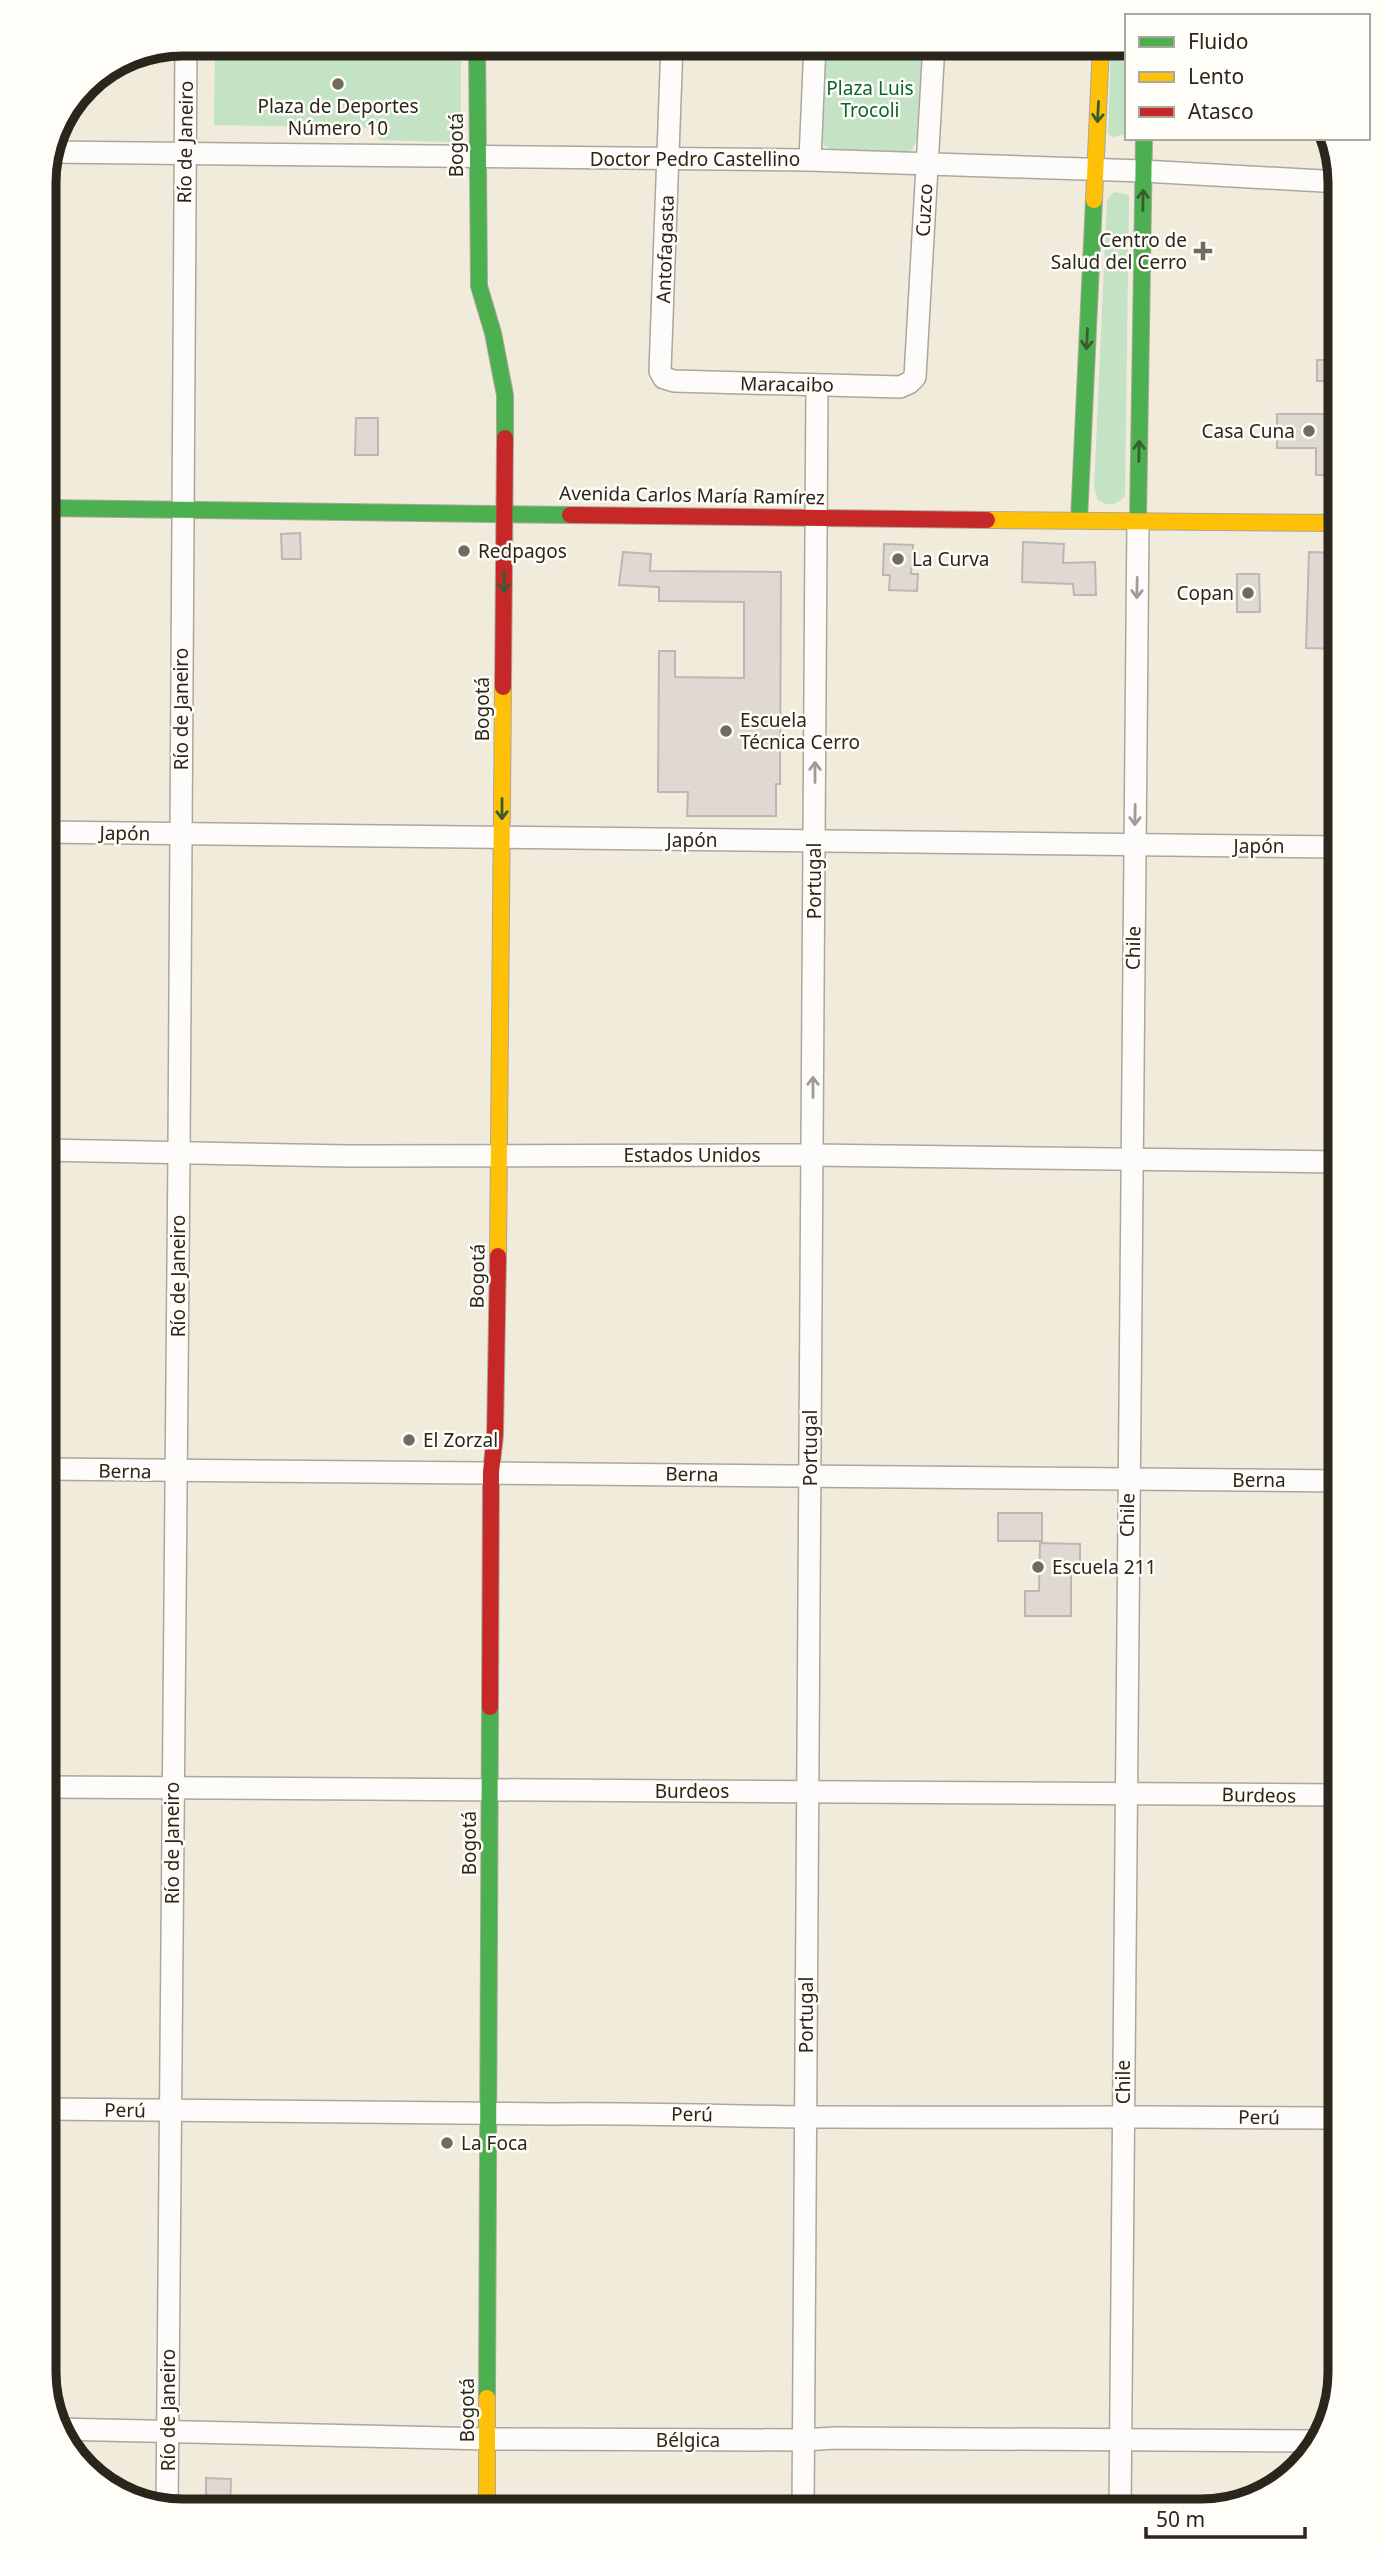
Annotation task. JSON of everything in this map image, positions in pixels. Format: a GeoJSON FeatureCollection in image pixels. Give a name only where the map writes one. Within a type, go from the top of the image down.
{"type":"FeatureCollection","features":[{"type":"Feature","properties":{"kind":"street","name":"Río de Janeiro"},"geometry":{"type":"LineString","coordinates":[[167,2498],[180,1152],[186,56]]}},
{"type":"Feature","properties":{"kind":"street","name":"Bogotá"},"geometry":{"type":"LineString","coordinates":[[477,56],[479,286],[493,333],[505,395],[500,1154],[495,1436],[491,1472],[487,2499]]}},
{"type":"Feature","properties":{"kind":"street","name":"Antofagasta"},"geometry":{"type":"LineString","coordinates":[[660,371],[672,56]]}},
{"type":"Feature","properties":{"kind":"street"},"geometry":{"type":"LineString","coordinates":[[810,160],[814,56]]}},
{"type":"Feature","properties":{"kind":"street","name":"Cuzco"},"geometry":{"type":"LineString","coordinates":[[915,377],[933,56]]}},
{"type":"Feature","properties":{"kind":"street"},"geometry":{"type":"LineString","coordinates":[[1079,520],[1100,56]]}},
{"type":"Feature","properties":{"kind":"street"},"geometry":{"type":"LineString","coordinates":[[1138,520],[1144,140]]}},
{"type":"Feature","properties":{"kind":"street","name":"Doctor Pedro Castellino"},"geometry":{"type":"LineString","coordinates":[[60,152],[810,160],[1143,171],[1328,181]]}},
{"type":"Feature","properties":{"kind":"street","name":"Maracaibo"},"geometry":{"type":"LineString","coordinates":[[660,371],[664,378],[674,381],[900,387],[915,377]]}},
{"type":"Feature","properties":{"kind":"street","name":"Portugal"},"geometry":{"type":"LineString","coordinates":[[803,2499],[817,385]]}},
{"type":"Feature","properties":{"kind":"street","name":"Avenida Carlos María Ramírez"},"geometry":{"type":"LineString","coordinates":[[56,508],[1328,523]]}},
{"type":"Feature","properties":{"kind":"street","name":"Chile"},"geometry":{"type":"LineString","coordinates":[[1120,2499],[1130,1158],[1138,520]]}},
{"type":"Feature","properties":{"kind":"street","name":"Japón"},"geometry":{"type":"LineString","coordinates":[[56,832],[502,840],[1328,847]]}},
{"type":"Feature","properties":{"kind":"street","name":"Estados Unidos"},"geometry":{"type":"LineString","coordinates":[[56,1150],[348,1156],[812,1155],[1328,1162]]}},
{"type":"Feature","properties":{"kind":"street","name":"Berna"},"geometry":{"type":"LineString","coordinates":[[56,1469],[1328,1481]]}},
{"type":"Feature","properties":{"kind":"street","name":"Burdeos"},"geometry":{"type":"LineString","coordinates":[[56,1787],[1328,1795]]}},
{"type":"Feature","properties":{"kind":"street","name":"Perú"},"geometry":{"type":"LineString","coordinates":[[56,2109],[629,2113],[805,2117],[1123,2115],[1328,2118]]}},
{"type":"Feature","properties":{"kind":"street","name":"Bélgica"},"geometry":{"type":"LineString","coordinates":[[70,2429],[488,2439],[1308,2441]]}},
{"type":"Feature","properties":{"kind":"green space","name":"Plaza de Deportes Número 10"},"geometry":{"type":"Polygon","coordinates":[[[215,56],[461,56],[461,132],[450,142],[379,140],[378,128],[214,125],[215,56]]]}},
{"type":"Feature","properties":{"kind":"green space","name":"Plaza Luis Trocoli"},"geometry":{"type":"Polygon","coordinates":[[[822,56],[921,56],[917,139],[912,150],[905,153],[836,151],[825,146],[818,134],[822,56]]]}},
{"type":"Feature","properties":{"kind":"green space"},"geometry":{"type":"Polygon","coordinates":[[[1111,56],[1125,56],[1125,134],[1113,137],[1108,134],[1111,56]]]}},
{"type":"Feature","properties":{"kind":"green space"},"geometry":{"type":"Polygon","coordinates":[[[1114,192],[1129,195],[1125,496],[1116,503],[1109,504],[1098,500],[1094,488],[1107,200],[1114,192]]]}},
{"type":"Feature","properties":{"kind":"building"},"geometry":{"type":"Polygon","coordinates":[[[1317,360],[1328,360],[1328,381],[1317,381],[1317,360]]]}},
{"type":"Feature","properties":{"kind":"building"},"geometry":{"type":"Polygon","coordinates":[[[1277,414],[1328,414],[1328,475],[1316,475],[1316,448],[1277,448],[1277,414]]]}},
{"type":"Feature","properties":{"kind":"building"},"geometry":{"type":"Polygon","coordinates":[[[356,418],[378,418],[378,455],[355,455],[356,418]]]}},
{"type":"Feature","properties":{"kind":"building"},"geometry":{"type":"Polygon","coordinates":[[[300,533],[301,559],[282,559],[281,534],[300,533]]]}},
{"type":"Feature","properties":{"kind":"building"},"geometry":{"type":"Polygon","coordinates":[[[1023,542],[1064,544],[1063,563],[1095,562],[1096,595],[1074,595],[1073,584],[1022,582],[1023,542]]]}},
{"type":"Feature","properties":{"kind":"building","name":"La Curva"},"geometry":{"type":"Polygon","coordinates":[[[884,544],[913,545],[911,574],[918,574],[917,591],[889,590],[890,575],[883,575],[884,544]]]}},
{"type":"Feature","properties":{"kind":"building","name":"Escuela Técnica Cerro"},"geometry":{"type":"Polygon","coordinates":[[[623,552],[651,554],[650,571],[781,572],[780,784],[776,784],[776,816],[687,816],[688,792],[658,792],[659,651],[675,651],[675,677],[744,678],[744,602],[659,601],[659,587],[619,585],[623,552]]]}},
{"type":"Feature","properties":{"kind":"building"},"geometry":{"type":"Polygon","coordinates":[[[1309,552],[1328,553],[1328,649],[1306,648],[1309,552]]]}},
{"type":"Feature","properties":{"kind":"building","name":"Copan"},"geometry":{"type":"Polygon","coordinates":[[[1237,574],[1259,574],[1260,612],[1237,612],[1237,574]]]}},
{"type":"Feature","properties":{"kind":"building"},"geometry":{"type":"Polygon","coordinates":[[[998,1513],[1042,1513],[1042,1541],[998,1541],[998,1513]]]}},
{"type":"Feature","properties":{"kind":"building"},"geometry":{"type":"Polygon","coordinates":[[[1040,1543],[1080,1544],[1080,1565],[1071,1565],[1071,1616],[1025,1616],[1025,1591],[1039,1591],[1040,1543]]]}},
{"type":"Feature","properties":{"kind":"building"},"geometry":{"type":"Polygon","coordinates":[[[206,2478],[231,2479],[230,2499],[206,2499],[206,2478]]]}},
{"type":"Feature","properties":{"kind":"traffic: fast"},"geometry":{"type":"LineString","coordinates":[[477,56],[479,286],[493,333],[505,395],[505,438]]}},
{"type":"Feature","properties":{"kind":"traffic: fast"},"geometry":{"type":"LineString","coordinates":[[1138,520],[1144,140]]}},
{"type":"Feature","properties":{"kind":"traffic: fast"},"geometry":{"type":"LineString","coordinates":[[1079,520],[1094,200]]}},
{"type":"Feature","properties":{"kind":"traffic: fast"},"geometry":{"type":"LineString","coordinates":[[56,508],[570,515]]}},
{"type":"Feature","properties":{"kind":"traffic: fast"},"geometry":{"type":"LineString","coordinates":[[487,2398],[490,1707]]}},
{"type":"Feature","properties":{"kind":"traffic: slow"},"geometry":{"type":"LineString","coordinates":[[1094,200],[1100,56]]}},
{"type":"Feature","properties":{"kind":"traffic: slow"},"geometry":{"type":"LineString","coordinates":[[987,520],[1328,523]]}},
{"type":"Feature","properties":{"kind":"traffic: slow"},"geometry":{"type":"LineString","coordinates":[[498,1256],[503,687]]}},
{"type":"Feature","properties":{"kind":"traffic: slow"},"geometry":{"type":"LineString","coordinates":[[487,2398],[487,2499]]}},
{"type":"Feature","properties":{"kind":"traffic: jam"},"geometry":{"type":"LineString","coordinates":[[503,687],[505,438]]}},
{"type":"Feature","properties":{"kind":"traffic: jam"},"geometry":{"type":"LineString","coordinates":[[570,515],[987,520]]}},
{"type":"Feature","properties":{"kind":"traffic: jam"},"geometry":{"type":"LineString","coordinates":[[490,1707],[491,1472],[495,1435],[498,1256]]}},
{"type":"Feature","properties":{"kind":"place","name":"Plaza de Deportes Número 10"},"geometry":{"type":"Point","coordinates":[338,84]}},
{"type":"Feature","properties":{"kind":"place","name":"Centro de Salud del Cerro"},"geometry":{"type":"Point","coordinates":[1203,251]}},
{"type":"Feature","properties":{"kind":"place","name":"Casa Cuna"},"geometry":{"type":"Point","coordinates":[1309,431]}},
{"type":"Feature","properties":{"kind":"place","name":"Redpagos"},"geometry":{"type":"Point","coordinates":[464,551]}},
{"type":"Feature","properties":{"kind":"place","name":"La Curva"},"geometry":{"type":"Point","coordinates":[898,559]}},
{"type":"Feature","properties":{"kind":"place","name":"Copan"},"geometry":{"type":"Point","coordinates":[1248,593]}},
{"type":"Feature","properties":{"kind":"place","name":"Escuela Técnica Cerro"},"geometry":{"type":"Point","coordinates":[726,731]}},
{"type":"Feature","properties":{"kind":"place","name":"El Zorzal"},"geometry":{"type":"Point","coordinates":[409,1440]}},
{"type":"Feature","properties":{"kind":"place","name":"Escuela 211"},"geometry":{"type":"Point","coordinates":[1038,1567]}},
{"type":"Feature","properties":{"kind":"place","name":"La Foca"},"geometry":{"type":"Point","coordinates":[447,2143]}}]}
